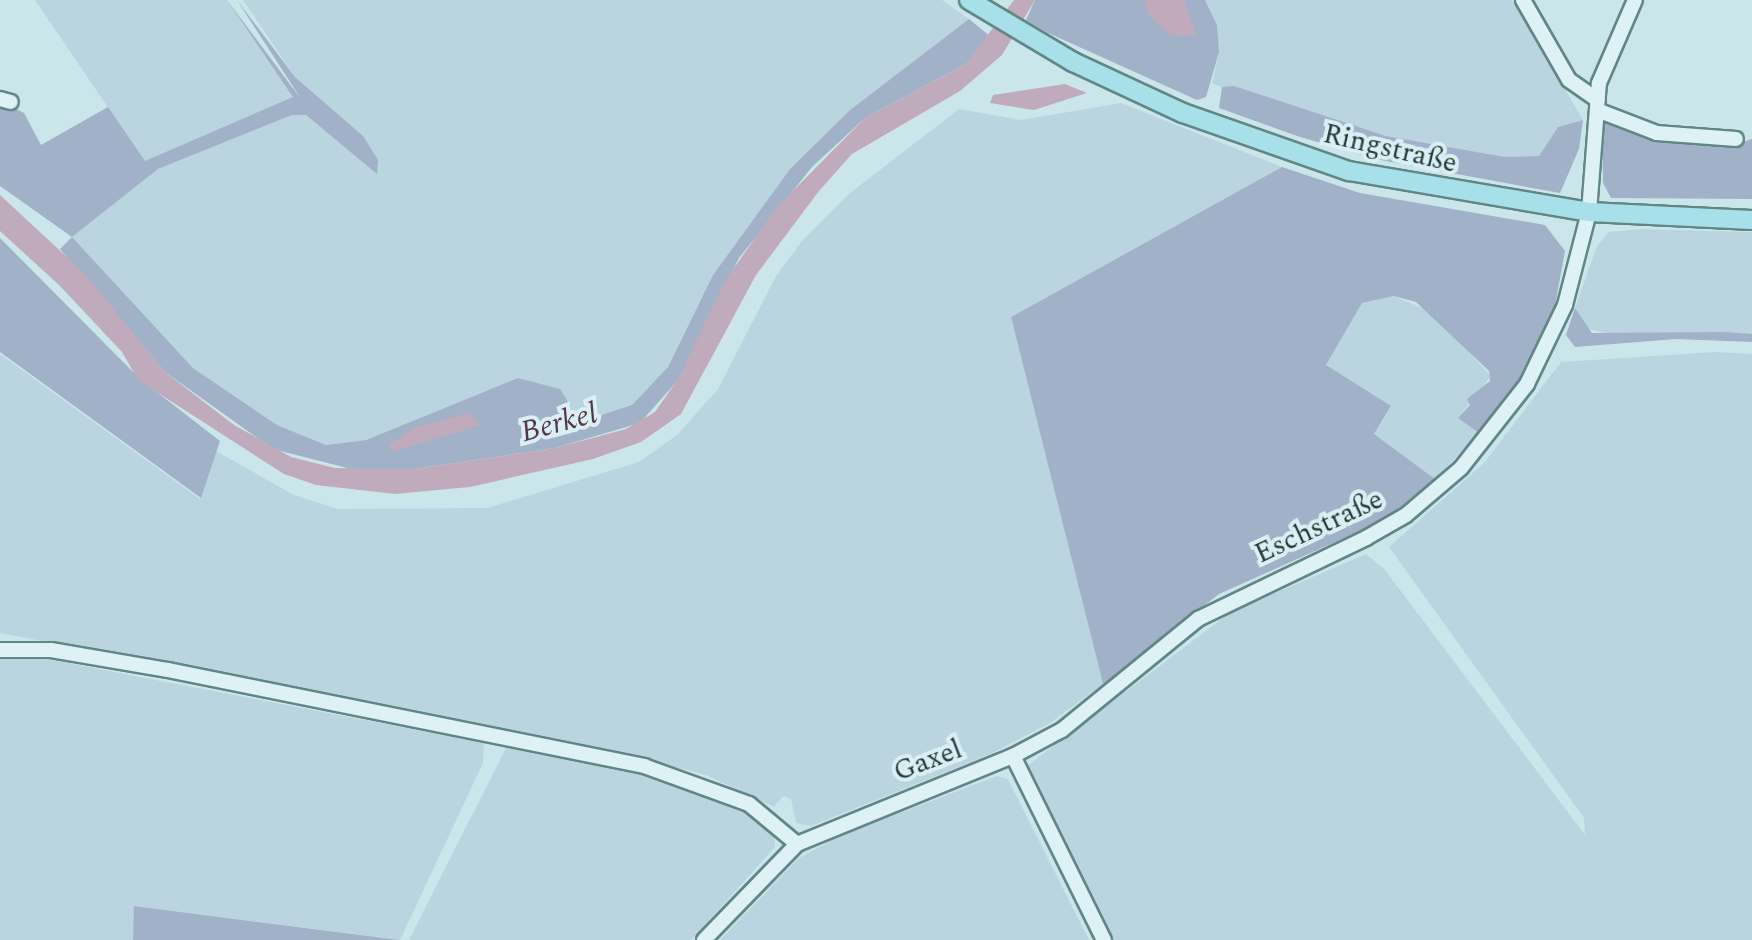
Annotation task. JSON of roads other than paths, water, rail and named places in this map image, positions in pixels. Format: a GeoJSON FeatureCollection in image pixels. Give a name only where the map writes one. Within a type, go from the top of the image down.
{"type":"FeatureCollection","features":[{"type":"Feature","properties":{"kind":"main road","name":"Ringstraße"},"geometry":{"type":"LineString","coordinates":[[975,4],[1039,42],[1183,113],[1299,156],[1412,186],[1589,212],[1752,220]]}},
{"type":"Feature","properties":{"kind":"street"},"geometry":{"type":"LineString","coordinates":[[1523,0],[1569,80],[1598,105],[1657,133],[1736,139]]}},
{"type":"Feature","properties":{"kind":"street","name":"Eschstraße"},"geometry":{"type":"LineString","coordinates":[[1013,756],[1098,704],[1198,619],[1366,538],[1406,515],[1461,468],[1500,422],[1548,346],[1589,212],[1603,66],[1635,0]]}},
{"type":"Feature","properties":{"kind":"street"},"geometry":{"type":"LineString","coordinates":[[0,650],[51,650],[182,672],[644,766],[749,804],[797,844]]}},
{"type":"Feature","properties":{"kind":"street"},"geometry":{"type":"LineString","coordinates":[[1013,756],[1104,940]]}},
{"type":"Feature","properties":{"kind":"street","name":"Gaxel"},"geometry":{"type":"LineString","coordinates":[[704,940],[797,844],[1013,756]]}},
{"type":"Feature","properties":{"kind":"water label","name":"Berkel"},"geometry":{"type":"Point","coordinates":[559,423]}}]}
